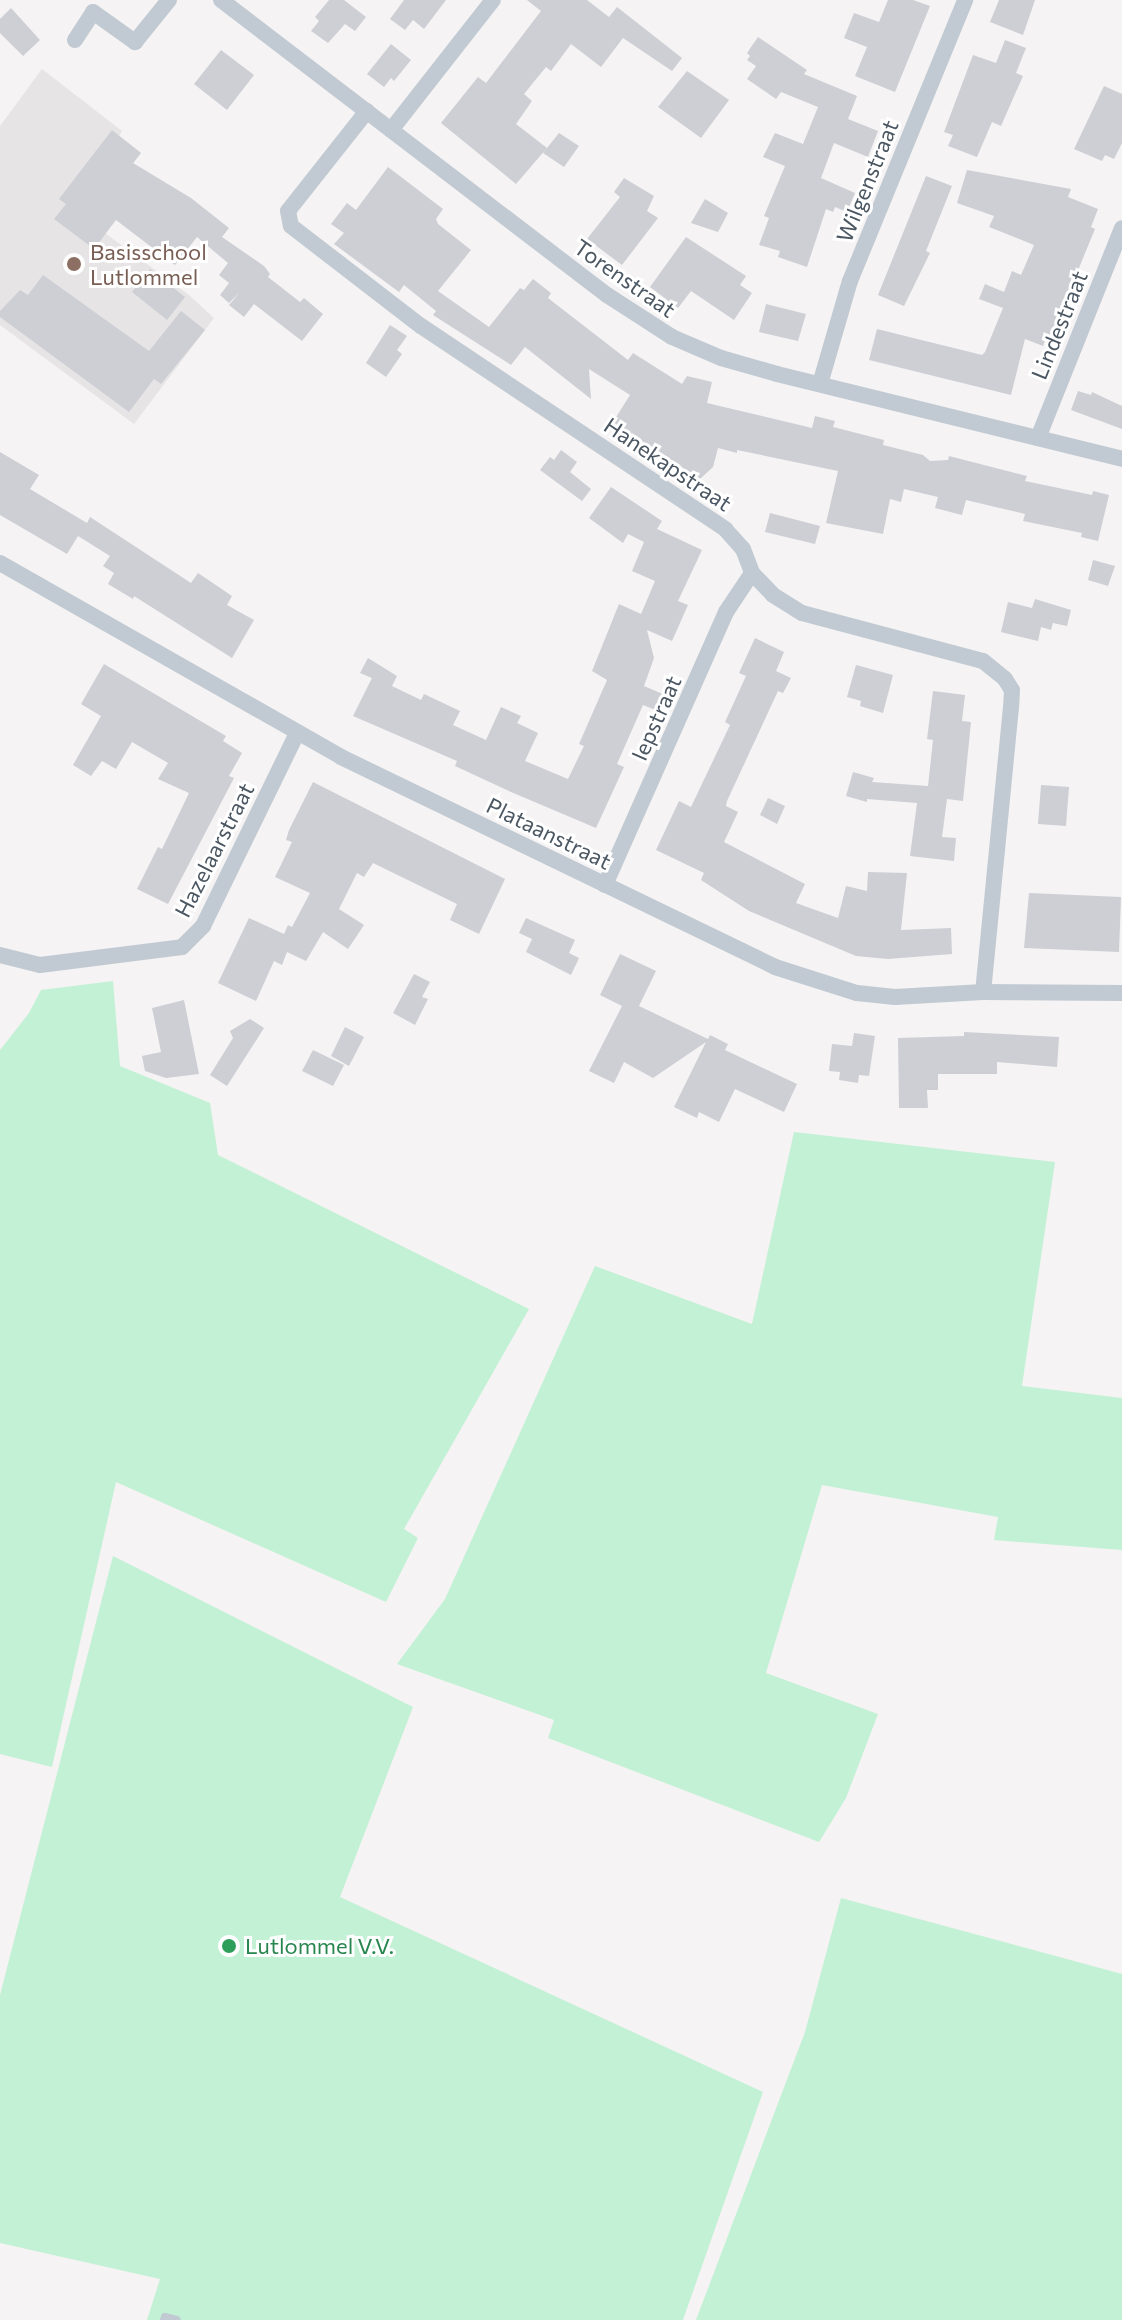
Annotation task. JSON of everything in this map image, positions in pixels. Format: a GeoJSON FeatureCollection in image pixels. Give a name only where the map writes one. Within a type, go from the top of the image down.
{"type":"FeatureCollection","features":[{"type":"Feature","properties":{"kind":"street"},"geometry":{"type":"LineString","coordinates":[[75,40],[93,12],[135,42],[169,0]]}},
{"type":"Feature","properties":{"kind":"street","name":"Torenstraat"},"geometry":{"type":"LineString","coordinates":[[221,0],[644,323],[721,358],[1122,459]]}},
{"type":"Feature","properties":{"kind":"street"},"geometry":{"type":"LineString","coordinates":[[391,130],[493,0]]}},
{"type":"Feature","properties":{"kind":"street","name":"Wilgenstraat"},"geometry":{"type":"LineString","coordinates":[[820,384],[850,281],[965,0]]}},
{"type":"Feature","properties":{"kind":"street","name":"Hanekapstraat"},"geometry":{"type":"LineString","coordinates":[[367,111],[288,211],[291,226],[421,326],[725,529],[743,549],[752,573],[773,595],[802,613],[983,661],[998,670],[1012,690],[983,992]]}},
{"type":"Feature","properties":{"kind":"street","name":"Lindestraat"},"geometry":{"type":"LineString","coordinates":[[1038,438],[1122,228]]}},
{"type":"Feature","properties":{"kind":"street","name":"Plataanstraat"},"geometry":{"type":"LineString","coordinates":[[0,563],[297,733],[775,967],[857,993],[895,997],[983,992],[1122,993]]}},
{"type":"Feature","properties":{"kind":"street","name":"Iepstraat"},"geometry":{"type":"LineString","coordinates":[[605,885],[726,612],[752,573]]}},
{"type":"Feature","properties":{"kind":"street","name":"Hazelaarstraat"},"geometry":{"type":"LineString","coordinates":[[0,955],[40,965],[182,947],[203,926],[297,733]]}},
{"type":"Feature","properties":{"kind":"lane"},"geometry":{"type":"LineString","coordinates":[[164,2320],[165,2317],[177,2320]]}},
{"type":"Feature","properties":{"kind":"shaded area","name":"Basisschool Lutlommel"},"geometry":{"type":"Polygon","coordinates":[[[42,69],[122,131],[119,136],[141,153],[90,222],[189,295],[214,318],[134,424],[0,325],[0,126],[42,69]]]}},
{"type":"Feature","properties":{"kind":"green space"},"geometry":{"type":"Polygon","coordinates":[[[113,981],[120,1066],[210,1103],[218,1155],[529,1309],[404,1529],[418,1538],[386,1602],[116,1482],[52,1767],[0,1754],[0,1050],[29,1013],[41,990],[113,981]]]}},
{"type":"Feature","properties":{"kind":"green space"},"geometry":{"type":"Polygon","coordinates":[[[794,1132],[1055,1162],[1022,1386],[1122,1398],[1122,1550],[994,1540],[998,1517],[822,1485],[766,1673],[878,1714],[846,1798],[819,1842],[548,1738],[554,1720],[397,1664],[445,1599],[595,1266],[752,1324],[794,1132]]]}},
{"type":"Feature","properties":{"kind":"green space","name":"Lutlommel V.V."},"geometry":{"type":"Polygon","coordinates":[[[113,1556],[413,1707],[340,1897],[763,2092],[683,2320],[147,2320],[160,2279],[0,2243],[0,1995],[113,1556]]]}},
{"type":"Feature","properties":{"kind":"green space"},"geometry":{"type":"Polygon","coordinates":[[[841,1898],[1122,1974],[1122,2320],[696,2320],[805,2032],[841,1898]]]}},
{"type":"Feature","properties":{"kind":"building"},"geometry":{"type":"Polygon","coordinates":[[[329,0],[344,0],[366,17],[355,31],[345,24],[328,43],[311,31],[319,21],[315,17],[329,0]]]}},
{"type":"Feature","properties":{"kind":"building"},"geometry":{"type":"Polygon","coordinates":[[[404,0],[446,0],[424,29],[413,20],[405,30],[390,19],[404,0]]]}},
{"type":"Feature","properties":{"kind":"building"},"geometry":{"type":"Polygon","coordinates":[[[527,0],[587,0],[609,17],[617,7],[682,58],[672,71],[623,38],[601,67],[571,44],[551,71],[546,67],[524,94],[532,101],[516,124],[547,148],[516,184],[441,123],[478,77],[486,83],[541,11],[527,0]]]}},
{"type":"Feature","properties":{"kind":"building"},"geometry":{"type":"Polygon","coordinates":[[[888,0],[913,0],[930,6],[895,92],[855,76],[867,47],[844,38],[854,13],[879,22],[888,0]]]}},
{"type":"Feature","properties":{"kind":"building"},"geometry":{"type":"Polygon","coordinates":[[[999,0],[1035,0],[1023,35],[990,22],[999,0]]]}},
{"type":"Feature","properties":{"kind":"building"},"geometry":{"type":"Polygon","coordinates":[[[11,8],[40,40],[23,56],[0,33],[0,19],[11,8]]]}},
{"type":"Feature","properties":{"kind":"building"},"geometry":{"type":"Polygon","coordinates":[[[758,37],[807,70],[804,74],[857,96],[848,119],[878,131],[868,157],[834,143],[821,178],[855,193],[847,212],[835,207],[833,212],[826,209],[807,267],[778,257],[780,251],[759,245],[769,218],[764,216],[785,166],[763,157],[775,133],[803,144],[818,107],[781,92],[776,99],[747,79],[756,66],[747,60],[750,56],[747,53],[758,37]]]}},
{"type":"Feature","properties":{"kind":"building"},"geometry":{"type":"Polygon","coordinates":[[[1005,40],[1026,48],[1016,73],[1023,76],[1001,126],[992,122],[977,157],[948,146],[953,135],[944,132],[973,55],[996,63],[1005,40]]]}},
{"type":"Feature","properties":{"kind":"building"},"geometry":{"type":"Polygon","coordinates":[[[391,44],[411,60],[394,81],[391,78],[384,87],[367,74],[391,44]]]}},
{"type":"Feature","properties":{"kind":"building"},"geometry":{"type":"Polygon","coordinates":[[[221,50],[254,75],[227,110],[194,84],[221,50]]]}},
{"type":"Feature","properties":{"kind":"building"},"geometry":{"type":"Polygon","coordinates":[[[687,71],[729,100],[701,138],[658,107],[687,71]]]}},
{"type":"Feature","properties":{"kind":"building"},"geometry":{"type":"Polygon","coordinates":[[[1104,86],[1122,94],[1122,143],[1114,159],[1105,155],[1102,161],[1074,149],[1104,86]]]}},
{"type":"Feature","properties":{"kind":"building"},"geometry":{"type":"Polygon","coordinates":[[[112,130],[141,153],[133,163],[191,198],[229,228],[222,237],[264,266],[270,274],[268,277],[300,302],[304,298],[323,314],[302,341],[254,304],[244,317],[229,305],[240,292],[229,303],[220,295],[229,283],[219,275],[228,263],[197,237],[175,265],[116,220],[94,249],[54,219],[66,204],[59,199],[112,130]]]}},
{"type":"Feature","properties":{"kind":"building"},"geometry":{"type":"Polygon","coordinates":[[[559,133],[579,146],[564,167],[543,153],[559,133]]]}},
{"type":"Feature","properties":{"kind":"building"},"geometry":{"type":"Polygon","coordinates":[[[388,167],[443,209],[436,219],[438,224],[471,250],[438,291],[489,327],[520,288],[524,290],[533,279],[551,293],[548,298],[628,360],[633,353],[682,384],[687,376],[712,382],[707,403],[812,428],[815,416],[835,421],[833,427],[884,440],[883,445],[923,455],[930,461],[948,460],[949,456],[1027,476],[1025,481],[1092,495],[1093,491],[1109,495],[1098,541],[1081,537],[1082,533],[1023,521],[1025,514],[966,500],[962,515],[935,508],[938,497],[904,489],[901,502],[890,499],[883,534],[826,523],[838,471],[737,450],[737,453],[718,448],[713,467],[700,479],[613,422],[630,395],[589,369],[591,399],[525,347],[511,365],[433,315],[436,311],[404,285],[399,292],[334,244],[344,233],[331,224],[347,203],[356,210],[388,167]]]}},
{"type":"Feature","properties":{"kind":"building"},"geometry":{"type":"Polygon","coordinates":[[[967,170],[1071,189],[1068,197],[1098,209],[1091,227],[1095,229],[1051,336],[1047,334],[1043,346],[1025,339],[1011,395],[869,360],[877,329],[982,355],[985,352],[1003,308],[979,299],[985,284],[1004,292],[1012,271],[1021,275],[1034,245],[989,227],[994,216],[957,203],[967,170]]]}},
{"type":"Feature","properties":{"kind":"building"},"geometry":{"type":"Polygon","coordinates":[[[926,176],[952,186],[926,251],[930,253],[904,306],[878,295],[926,176]]]}},
{"type":"Feature","properties":{"kind":"building"},"geometry":{"type":"Polygon","coordinates":[[[624,178],[654,196],[647,211],[658,218],[622,265],[587,239],[620,197],[614,192],[624,178]]]}},
{"type":"Feature","properties":{"kind":"building"},"geometry":{"type":"Polygon","coordinates":[[[705,199],[728,213],[718,232],[691,223],[705,199]]]}},
{"type":"Feature","properties":{"kind":"building"},"geometry":{"type":"Polygon","coordinates":[[[686,237],[746,276],[740,285],[752,293],[734,320],[691,291],[678,308],[650,287],[686,237]]]}},
{"type":"Feature","properties":{"kind":"building"},"geometry":{"type":"Polygon","coordinates":[[[150,269],[185,297],[167,320],[132,292],[150,269]]]}},
{"type":"Feature","properties":{"kind":"building"},"geometry":{"type":"Polygon","coordinates":[[[43,275],[149,351],[181,311],[205,330],[161,384],[154,379],[129,412],[0,317],[0,311],[20,290],[28,295],[43,275]]]}},
{"type":"Feature","properties":{"kind":"building"},"geometry":{"type":"Polygon","coordinates":[[[766,304],[806,314],[798,341],[759,332],[766,304]]]}},
{"type":"Feature","properties":{"kind":"building"},"geometry":{"type":"Polygon","coordinates":[[[390,325],[407,336],[397,350],[402,354],[386,377],[366,363],[390,325]]]}},
{"type":"Feature","properties":{"kind":"building"},"geometry":{"type":"Polygon","coordinates":[[[1078,391],[1091,395],[1092,392],[1122,406],[1122,429],[1071,410],[1078,391]]]}},
{"type":"Feature","properties":{"kind":"building"},"geometry":{"type":"Polygon","coordinates":[[[561,450],[577,462],[570,472],[591,489],[582,501],[540,470],[550,457],[554,460],[561,450]]]}},
{"type":"Feature","properties":{"kind":"building"},"geometry":{"type":"Polygon","coordinates":[[[0,452],[39,475],[30,489],[87,523],[90,517],[191,583],[198,573],[232,596],[227,605],[254,620],[232,658],[134,596],[133,599],[108,584],[114,573],[103,566],[110,556],[78,536],[67,554],[0,515],[0,452]]]}},
{"type":"Feature","properties":{"kind":"building"},"geometry":{"type":"Polygon","coordinates":[[[611,487],[662,521],[657,529],[702,550],[678,601],[688,605],[672,641],[647,630],[654,658],[644,686],[665,695],[658,711],[643,705],[617,764],[624,767],[596,828],[511,792],[455,766],[457,761],[353,716],[372,678],[360,673],[368,658],[397,676],[392,686],[421,700],[424,694],[460,711],[453,725],[486,740],[501,707],[521,716],[517,723],[538,733],[525,761],[568,779],[584,746],[579,744],[607,680],[592,671],[619,604],[641,614],[655,581],[632,571],[644,542],[628,534],[623,543],[589,518],[611,487]]]}},
{"type":"Feature","properties":{"kind":"building"},"geometry":{"type":"Polygon","coordinates":[[[770,513],[820,526],[815,544],[765,532],[770,513]]]}},
{"type":"Feature","properties":{"kind":"building"},"geometry":{"type":"Polygon","coordinates":[[[1093,560],[1115,566],[1108,586],[1088,580],[1093,560]]]}},
{"type":"Feature","properties":{"kind":"building"},"geometry":{"type":"Polygon","coordinates":[[[1035,599],[1071,610],[1067,626],[1053,623],[1051,630],[1041,627],[1038,641],[1001,632],[1008,602],[1032,608],[1035,599]]]}},
{"type":"Feature","properties":{"kind":"building"},"geometry":{"type":"Polygon","coordinates":[[[755,638],[784,652],[776,671],[791,678],[783,693],[778,691],[727,801],[726,806],[738,812],[724,842],[805,884],[796,903],[838,918],[846,886],[867,891],[868,872],[907,873],[901,930],[951,928],[952,954],[888,959],[856,956],[749,911],[701,880],[704,873],[656,850],[679,801],[691,807],[730,725],[725,722],[746,676],[739,673],[755,638]]]}},
{"type":"Feature","properties":{"kind":"building"},"geometry":{"type":"Polygon","coordinates":[[[104,664],[226,736],[223,741],[242,753],[229,776],[234,778],[168,904],[137,889],[158,847],[162,849],[189,793],[158,779],[168,763],[132,742],[116,769],[102,761],[91,776],[73,765],[101,716],[81,704],[104,664]]]}},
{"type":"Feature","properties":{"kind":"building"},"geometry":{"type":"Polygon","coordinates":[[[856,665],[893,675],[883,713],[860,706],[861,701],[847,697],[856,665]]]}},
{"type":"Feature","properties":{"kind":"building"},"geometry":{"type":"Polygon","coordinates":[[[933,691],[965,695],[962,721],[971,722],[963,801],[947,799],[942,837],[956,838],[954,861],[910,856],[917,803],[867,799],[867,802],[846,796],[853,772],[874,778],[872,782],[928,786],[933,740],[927,739],[933,691]]]}},
{"type":"Feature","properties":{"kind":"building"},"geometry":{"type":"Polygon","coordinates":[[[313,782],[505,879],[479,934],[450,920],[457,904],[373,863],[364,877],[357,873],[339,909],[364,925],[348,949],[323,932],[306,961],[287,952],[282,965],[274,961],[256,1001],[218,983],[249,918],[284,934],[288,925],[292,927],[310,893],[275,877],[292,842],[286,840],[289,830],[313,782]]]}},
{"type":"Feature","properties":{"kind":"building"},"geometry":{"type":"Polygon","coordinates":[[[1041,785],[1069,787],[1066,826],[1038,824],[1041,785]]]}},
{"type":"Feature","properties":{"kind":"building"},"geometry":{"type":"Polygon","coordinates":[[[768,798],[785,806],[777,824],[760,815],[768,798]]]}},
{"type":"Feature","properties":{"kind":"building"},"geometry":{"type":"Polygon","coordinates":[[[1029,893],[1121,897],[1119,952],[1024,948],[1029,893]]]}},
{"type":"Feature","properties":{"kind":"building"},"geometry":{"type":"Polygon","coordinates":[[[526,918],[575,940],[569,953],[579,958],[571,975],[526,952],[532,939],[519,933],[526,918]]]}},
{"type":"Feature","properties":{"kind":"building"},"geometry":{"type":"Polygon","coordinates":[[[620,954],[656,971],[639,1006],[708,1039],[710,1035],[728,1044],[725,1050],[797,1084],[784,1112],[735,1089],[719,1122],[699,1112],[697,1118],[674,1107],[706,1042],[653,1078],[624,1062],[614,1083],[589,1071],[622,1006],[600,995],[620,954]]]}},
{"type":"Feature","properties":{"kind":"building"},"geometry":{"type":"Polygon","coordinates":[[[414,974],[430,982],[422,997],[428,999],[415,1025],[393,1013],[414,974]]]}},
{"type":"Feature","properties":{"kind":"building"},"geometry":{"type":"Polygon","coordinates":[[[184,1000],[199,1074],[166,1078],[145,1071],[142,1056],[161,1052],[152,1008],[184,1000]]]}},
{"type":"Feature","properties":{"kind":"building"},"geometry":{"type":"Polygon","coordinates":[[[250,1019],[264,1028],[227,1086],[210,1075],[233,1038],[230,1031],[250,1019]]]}},
{"type":"Feature","properties":{"kind":"building"},"geometry":{"type":"Polygon","coordinates":[[[345,1027],[364,1037],[349,1066],[331,1056],[345,1027]]]}},
{"type":"Feature","properties":{"kind":"building"},"geometry":{"type":"Polygon","coordinates":[[[964,1032],[1059,1037],[1057,1067],[997,1062],[997,1074],[938,1074],[938,1090],[927,1090],[928,1108],[899,1108],[898,1038],[964,1036],[964,1032]]]}},
{"type":"Feature","properties":{"kind":"building"},"geometry":{"type":"Polygon","coordinates":[[[854,1033],[875,1036],[869,1076],[859,1075],[858,1083],[839,1080],[840,1072],[829,1071],[832,1044],[852,1046],[854,1033]]]}},
{"type":"Feature","properties":{"kind":"building"},"geometry":{"type":"Polygon","coordinates":[[[313,1050],[344,1065],[333,1086],[302,1071],[313,1050]]]}},
{"type":"Feature","properties":{"kind":"place","name":"Basisschool Lutlommel"},"geometry":{"type":"Point","coordinates":[74,264]}},
{"type":"Feature","properties":{"kind":"place","name":"Lutlommel V.V."},"geometry":{"type":"Point","coordinates":[229,1946]}}]}
